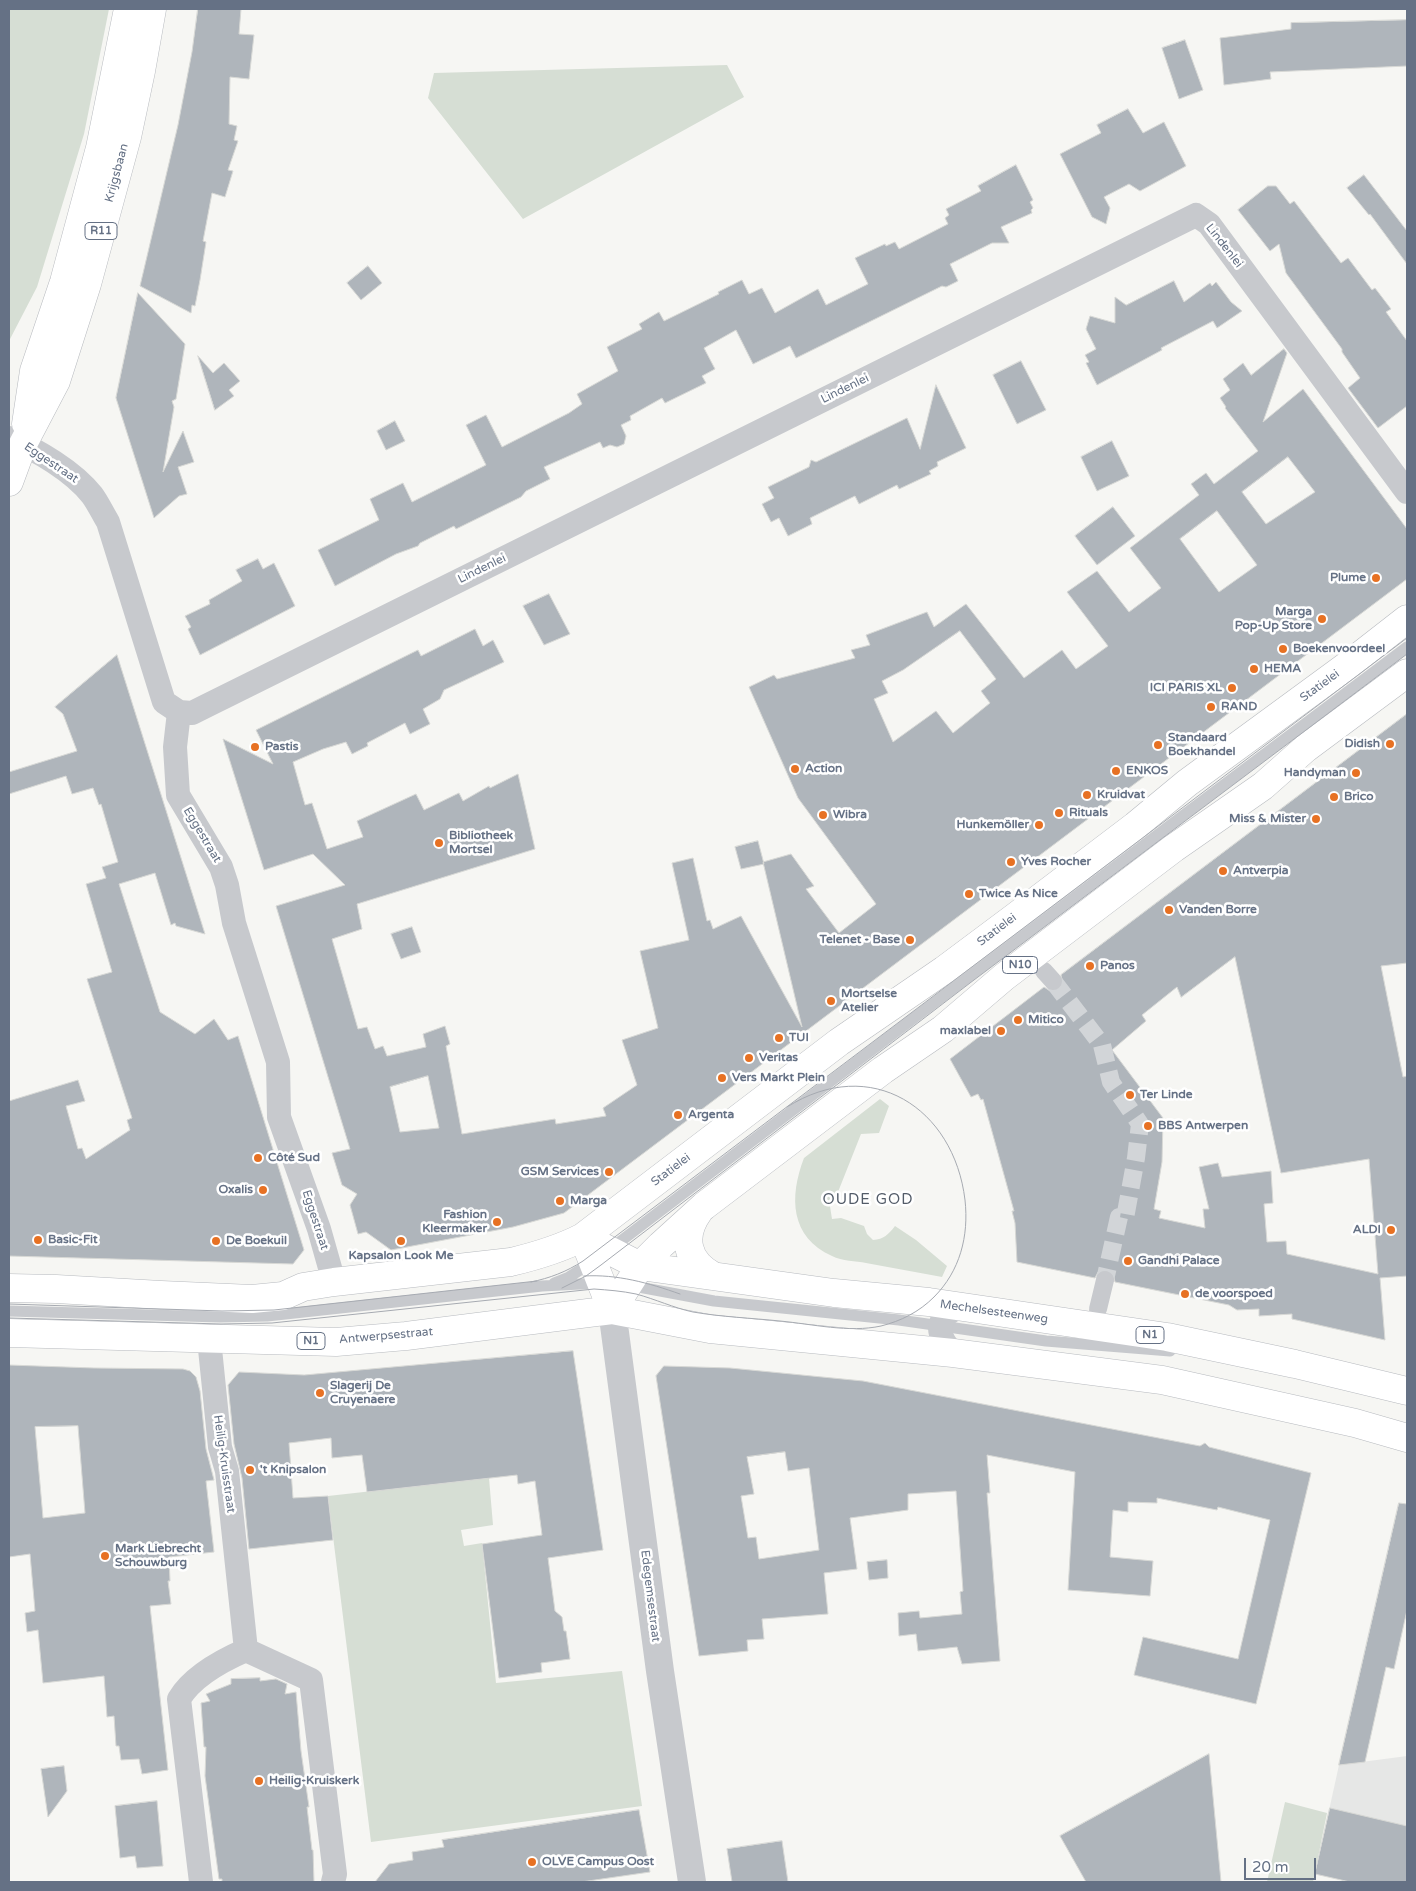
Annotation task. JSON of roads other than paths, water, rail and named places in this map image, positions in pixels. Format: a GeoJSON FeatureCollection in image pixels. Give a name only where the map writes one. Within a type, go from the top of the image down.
{"type":"FeatureCollection","features":[{"type":"Feature","properties":{"kind":"main road","name":"Krijgsbaan"},"geometry":{"type":"LineString","coordinates":[[9,482],[16,441],[34,371],[64,282],[90,190],[128,9]]}},
{"type":"Feature","properties":{"kind":"main road","name":"Krijgsbaan"},"geometry":{"type":"LineString","coordinates":[[16,441],[56,381],[87,284],[127,137],[152,9]]}},
{"type":"Feature","properties":{"kind":"main road","name":"Statielei"},"geometry":{"type":"LineString","coordinates":[[611,1273],[839,1042],[944,970],[1136,826],[1187,783],[1348,665],[1407,619]]}},
{"type":"Feature","properties":{"kind":"main road","name":"N10"},"geometry":{"type":"LineString","coordinates":[[611,1273],[698,1211],[883,1070],[943,1029],[1012,971],[1174,848],[1264,786],[1306,748],[1407,673]]}},
{"type":"Feature","properties":{"kind":"main road"},"geometry":{"type":"LineString","coordinates":[[698,1211],[688,1233],[689,1248],[705,1272],[713,1276]]}},
{"type":"Feature","properties":{"kind":"main road"},"geometry":{"type":"LineString","coordinates":[[9,1288],[56,1288],[161,1296],[252,1298],[283,1296],[303,1287],[511,1262],[556,1250],[611,1273]]}},
{"type":"Feature","properties":{"kind":"main road","name":"Mechelsesteenweg"},"geometry":{"type":"LineString","coordinates":[[611,1273],[713,1276],[834,1293],[890,1298],[949,1316],[1167,1337],[1295,1364],[1407,1391]]}},
{"type":"Feature","properties":{"kind":"main road","name":"Antwerpsestraat"},"geometry":{"type":"LineString","coordinates":[[9,1334],[336,1342],[406,1336],[611,1273]]}},
{"type":"Feature","properties":{"kind":"main road","name":"N1"},"geometry":{"type":"LineString","coordinates":[[611,1273],[710,1329],[953,1353],[1162,1380],[1355,1423],[1407,1438]]}},
{"type":"Feature","properties":{"kind":"street","name":"Lindenlei"},"geometry":{"type":"LineString","coordinates":[[178,712],[192,713],[1196,215],[1209,224],[1407,492]]}},
{"type":"Feature","properties":{"kind":"street","name":"Eggestraat"},"geometry":{"type":"LineString","coordinates":[[16,441],[77,478],[93,497],[108,522],[164,702],[178,712],[174,746],[178,795],[221,868],[227,885],[234,923],[278,1062],[279,1117],[319,1229],[334,1282]]}},
{"type":"Feature","properties":{"kind":"street","name":"Edegemsestraat"},"geometry":{"type":"LineString","coordinates":[[611,1273],[660,1671],[692,1882]]}},
{"type":"Feature","properties":{"kind":"street"},"geometry":{"type":"LineString","coordinates":[[1098,1309],[1105,1280]]}},
{"type":"Feature","properties":{"kind":"street"},"geometry":{"type":"LineString","coordinates":[[949,1316],[941,1338],[953,1353]]}},
{"type":"Feature","properties":{"kind":"street","name":"Heilig-Kruisstraat"},"geometry":{"type":"LineString","coordinates":[[209,1339],[220,1448],[227,1471],[246,1650]]}},
{"type":"Feature","properties":{"kind":"street"},"geometry":{"type":"LineString","coordinates":[[201,1882],[179,1698],[185,1688],[226,1658],[246,1650],[311,1680],[335,1874],[333,1882]]}},
{"type":"Feature","properties":{"kind":"lane"},"geometry":{"type":"LineString","coordinates":[[9,1311],[220,1317],[267,1316],[542,1286],[611,1273],[910,1021],[1407,647]]}},
{"type":"Feature","properties":{"kind":"lane"},"geometry":{"type":"LineString","coordinates":[[542,1286],[566,1278],[611,1273],[714,1301],[949,1316],[1046,1341],[1111,1345],[1184,1353]]}},
{"type":"Feature","properties":{"kind":"lane"},"geometry":{"type":"LineString","coordinates":[[1202,1356],[1269,1370]]}},
{"type":"Feature","properties":{"kind":"tunnel"},"geometry":{"type":"LineString","coordinates":[[1053,981],[1102,1045],[1111,1082],[1140,1124],[1125,1218],[1119,1217],[1105,1280]]}},
{"type":"Feature","properties":{"kind":"tram line"},"geometry":{"type":"LineString","coordinates":[[531,1282],[558,1274],[583,1261],[1407,638]]}},
{"type":"Feature","properties":{"kind":"tram line"},"geometry":{"type":"LineString","coordinates":[[562,1288],[586,1276],[601,1265],[970,983],[1407,654]]}},
{"type":"Feature","properties":{"kind":"tram line"},"geometry":{"type":"LineString","coordinates":[[9,1318],[221,1324],[272,1323],[594,1289],[636,1294],[693,1312],[831,1327],[869,1328],[903,1319],[928,1302],[943,1287],[956,1264],[964,1240],[966,1227],[965,1200],[958,1167],[944,1139],[926,1116],[903,1099],[877,1089],[849,1086],[818,1092],[787,1107]]}},
{"type":"Feature","properties":{"kind":"tram line"},"geometry":{"type":"LineString","coordinates":[[584,1276],[609,1276],[633,1280],[680,1294]]}},
{"type":"Feature","properties":{"kind":"tram line"},"geometry":{"type":"LineString","coordinates":[[9,1304],[222,1311],[274,1310],[537,1281]]}},
{"type":"Feature","properties":{"kind":"place","name":"Plume"},"geometry":{"type":"Point","coordinates":[1376,578]}},
{"type":"Feature","properties":{"kind":"place","name":"Marga Pop-Up Store"},"geometry":{"type":"Point","coordinates":[1322,619]}},
{"type":"Feature","properties":{"kind":"place","name":"Boekenvoordeel"},"geometry":{"type":"Point","coordinates":[1283,649]}},
{"type":"Feature","properties":{"kind":"place","name":"HEMA"},"geometry":{"type":"Point","coordinates":[1254,669]}},
{"type":"Feature","properties":{"kind":"place","name":"ICI PARIS XL"},"geometry":{"type":"Point","coordinates":[1232,688]}},
{"type":"Feature","properties":{"kind":"place","name":"RAND"},"geometry":{"type":"Point","coordinates":[1211,707]}},
{"type":"Feature","properties":{"kind":"place","name":"Didish"},"geometry":{"type":"Point","coordinates":[1390,744]}},
{"type":"Feature","properties":{"kind":"place","name":"Standaard Boekhandel"},"geometry":{"type":"Point","coordinates":[1158,745]}},
{"type":"Feature","properties":{"kind":"place","name":"Pastis"},"geometry":{"type":"Point","coordinates":[255,747]}},
{"type":"Feature","properties":{"kind":"place","name":"Action"},"geometry":{"type":"Point","coordinates":[795,769]}},
{"type":"Feature","properties":{"kind":"place","name":"ENKOS"},"geometry":{"type":"Point","coordinates":[1116,771]}},
{"type":"Feature","properties":{"kind":"place","name":"Handyman"},"geometry":{"type":"Point","coordinates":[1356,773]}},
{"type":"Feature","properties":{"kind":"place","name":"Kruidvat"},"geometry":{"type":"Point","coordinates":[1087,795]}},
{"type":"Feature","properties":{"kind":"place","name":"Brico"},"geometry":{"type":"Point","coordinates":[1334,797]}},
{"type":"Feature","properties":{"kind":"place","name":"Rituals"},"geometry":{"type":"Point","coordinates":[1059,813]}},
{"type":"Feature","properties":{"kind":"place","name":"Wibra"},"geometry":{"type":"Point","coordinates":[823,815]}},
{"type":"Feature","properties":{"kind":"place","name":"Miss & Mister"},"geometry":{"type":"Point","coordinates":[1316,819]}},
{"type":"Feature","properties":{"kind":"place","name":"Hunkemöller"},"geometry":{"type":"Point","coordinates":[1039,825]}},
{"type":"Feature","properties":{"kind":"place","name":"Bibliotheek Mortsel"},"geometry":{"type":"Point","coordinates":[439,843]}},
{"type":"Feature","properties":{"kind":"place","name":"Yves Rocher"},"geometry":{"type":"Point","coordinates":[1011,862]}},
{"type":"Feature","properties":{"kind":"place","name":"Antverpia"},"geometry":{"type":"Point","coordinates":[1223,871]}},
{"type":"Feature","properties":{"kind":"place","name":"Twice As Nice"},"geometry":{"type":"Point","coordinates":[969,894]}},
{"type":"Feature","properties":{"kind":"place","name":"Vanden Borre"},"geometry":{"type":"Point","coordinates":[1169,910]}},
{"type":"Feature","properties":{"kind":"place","name":"Telenet - Base"},"geometry":{"type":"Point","coordinates":[910,940]}},
{"type":"Feature","properties":{"kind":"place","name":"Panos"},"geometry":{"type":"Point","coordinates":[1090,966]}},
{"type":"Feature","properties":{"kind":"place","name":"Mortselse Atelier"},"geometry":{"type":"Point","coordinates":[831,1001]}},
{"type":"Feature","properties":{"kind":"place","name":"Mitico"},"geometry":{"type":"Point","coordinates":[1018,1020]}},
{"type":"Feature","properties":{"kind":"place","name":"maxlabel"},"geometry":{"type":"Point","coordinates":[1001,1031]}},
{"type":"Feature","properties":{"kind":"place","name":"TUI"},"geometry":{"type":"Point","coordinates":[779,1038]}},
{"type":"Feature","properties":{"kind":"place","name":"Veritas"},"geometry":{"type":"Point","coordinates":[749,1058]}},
{"type":"Feature","properties":{"kind":"place","name":"Vers Markt Plein"},"geometry":{"type":"Point","coordinates":[722,1078]}},
{"type":"Feature","properties":{"kind":"place","name":"Ter Linde"},"geometry":{"type":"Point","coordinates":[1130,1095]}},
{"type":"Feature","properties":{"kind":"place","name":"Argenta"},"geometry":{"type":"Point","coordinates":[678,1115]}},
{"type":"Feature","properties":{"kind":"place","name":"BBS Antwerpen"},"geometry":{"type":"Point","coordinates":[1148,1126]}},
{"type":"Feature","properties":{"kind":"place","name":"Côté Sud"},"geometry":{"type":"Point","coordinates":[258,1158]}},
{"type":"Feature","properties":{"kind":"place","name":"GSM Services"},"geometry":{"type":"Point","coordinates":[609,1172]}},
{"type":"Feature","properties":{"kind":"place","name":"Oxalis"},"geometry":{"type":"Point","coordinates":[263,1190]}},
{"type":"Feature","properties":{"kind":"place","name":"Marga"},"geometry":{"type":"Point","coordinates":[560,1201]}},
{"type":"Feature","properties":{"kind":"place","name":"Fashion Kleermaker"},"geometry":{"type":"Point","coordinates":[497,1222]}},
{"type":"Feature","properties":{"kind":"place","name":"ALDI"},"geometry":{"type":"Point","coordinates":[1391,1230]}},
{"type":"Feature","properties":{"kind":"place","name":"Basic-Fit"},"geometry":{"type":"Point","coordinates":[38,1240]}},
{"type":"Feature","properties":{"kind":"place","name":"De Boekuil"},"geometry":{"type":"Point","coordinates":[216,1241]}},
{"type":"Feature","properties":{"kind":"place","name":"Kapsalon Look Me"},"geometry":{"type":"Point","coordinates":[401,1241]}},
{"type":"Feature","properties":{"kind":"place","name":"Gandhi Palace"},"geometry":{"type":"Point","coordinates":[1128,1261]}},
{"type":"Feature","properties":{"kind":"place","name":"de voorspoed"},"geometry":{"type":"Point","coordinates":[1185,1294]}},
{"type":"Feature","properties":{"kind":"place","name":"Slagerij De Cruyenaere"},"geometry":{"type":"Point","coordinates":[320,1393]}},
{"type":"Feature","properties":{"kind":"place","name":"'t Knipsalon"},"geometry":{"type":"Point","coordinates":[250,1470]}},
{"type":"Feature","properties":{"kind":"place","name":"Mark Liebrecht Schouwburg"},"geometry":{"type":"Point","coordinates":[105,1556]}},
{"type":"Feature","properties":{"kind":"place","name":"Heilig-Kruiskerk"},"geometry":{"type":"Point","coordinates":[259,1781]}},
{"type":"Feature","properties":{"kind":"place","name":"OLVE Campus Oost"},"geometry":{"type":"Point","coordinates":[532,1862]}},
{"type":"Feature","properties":{"kind":"district","name":"OUDE GOD"},"geometry":{"type":"Point","coordinates":[868,1200]}}]}
